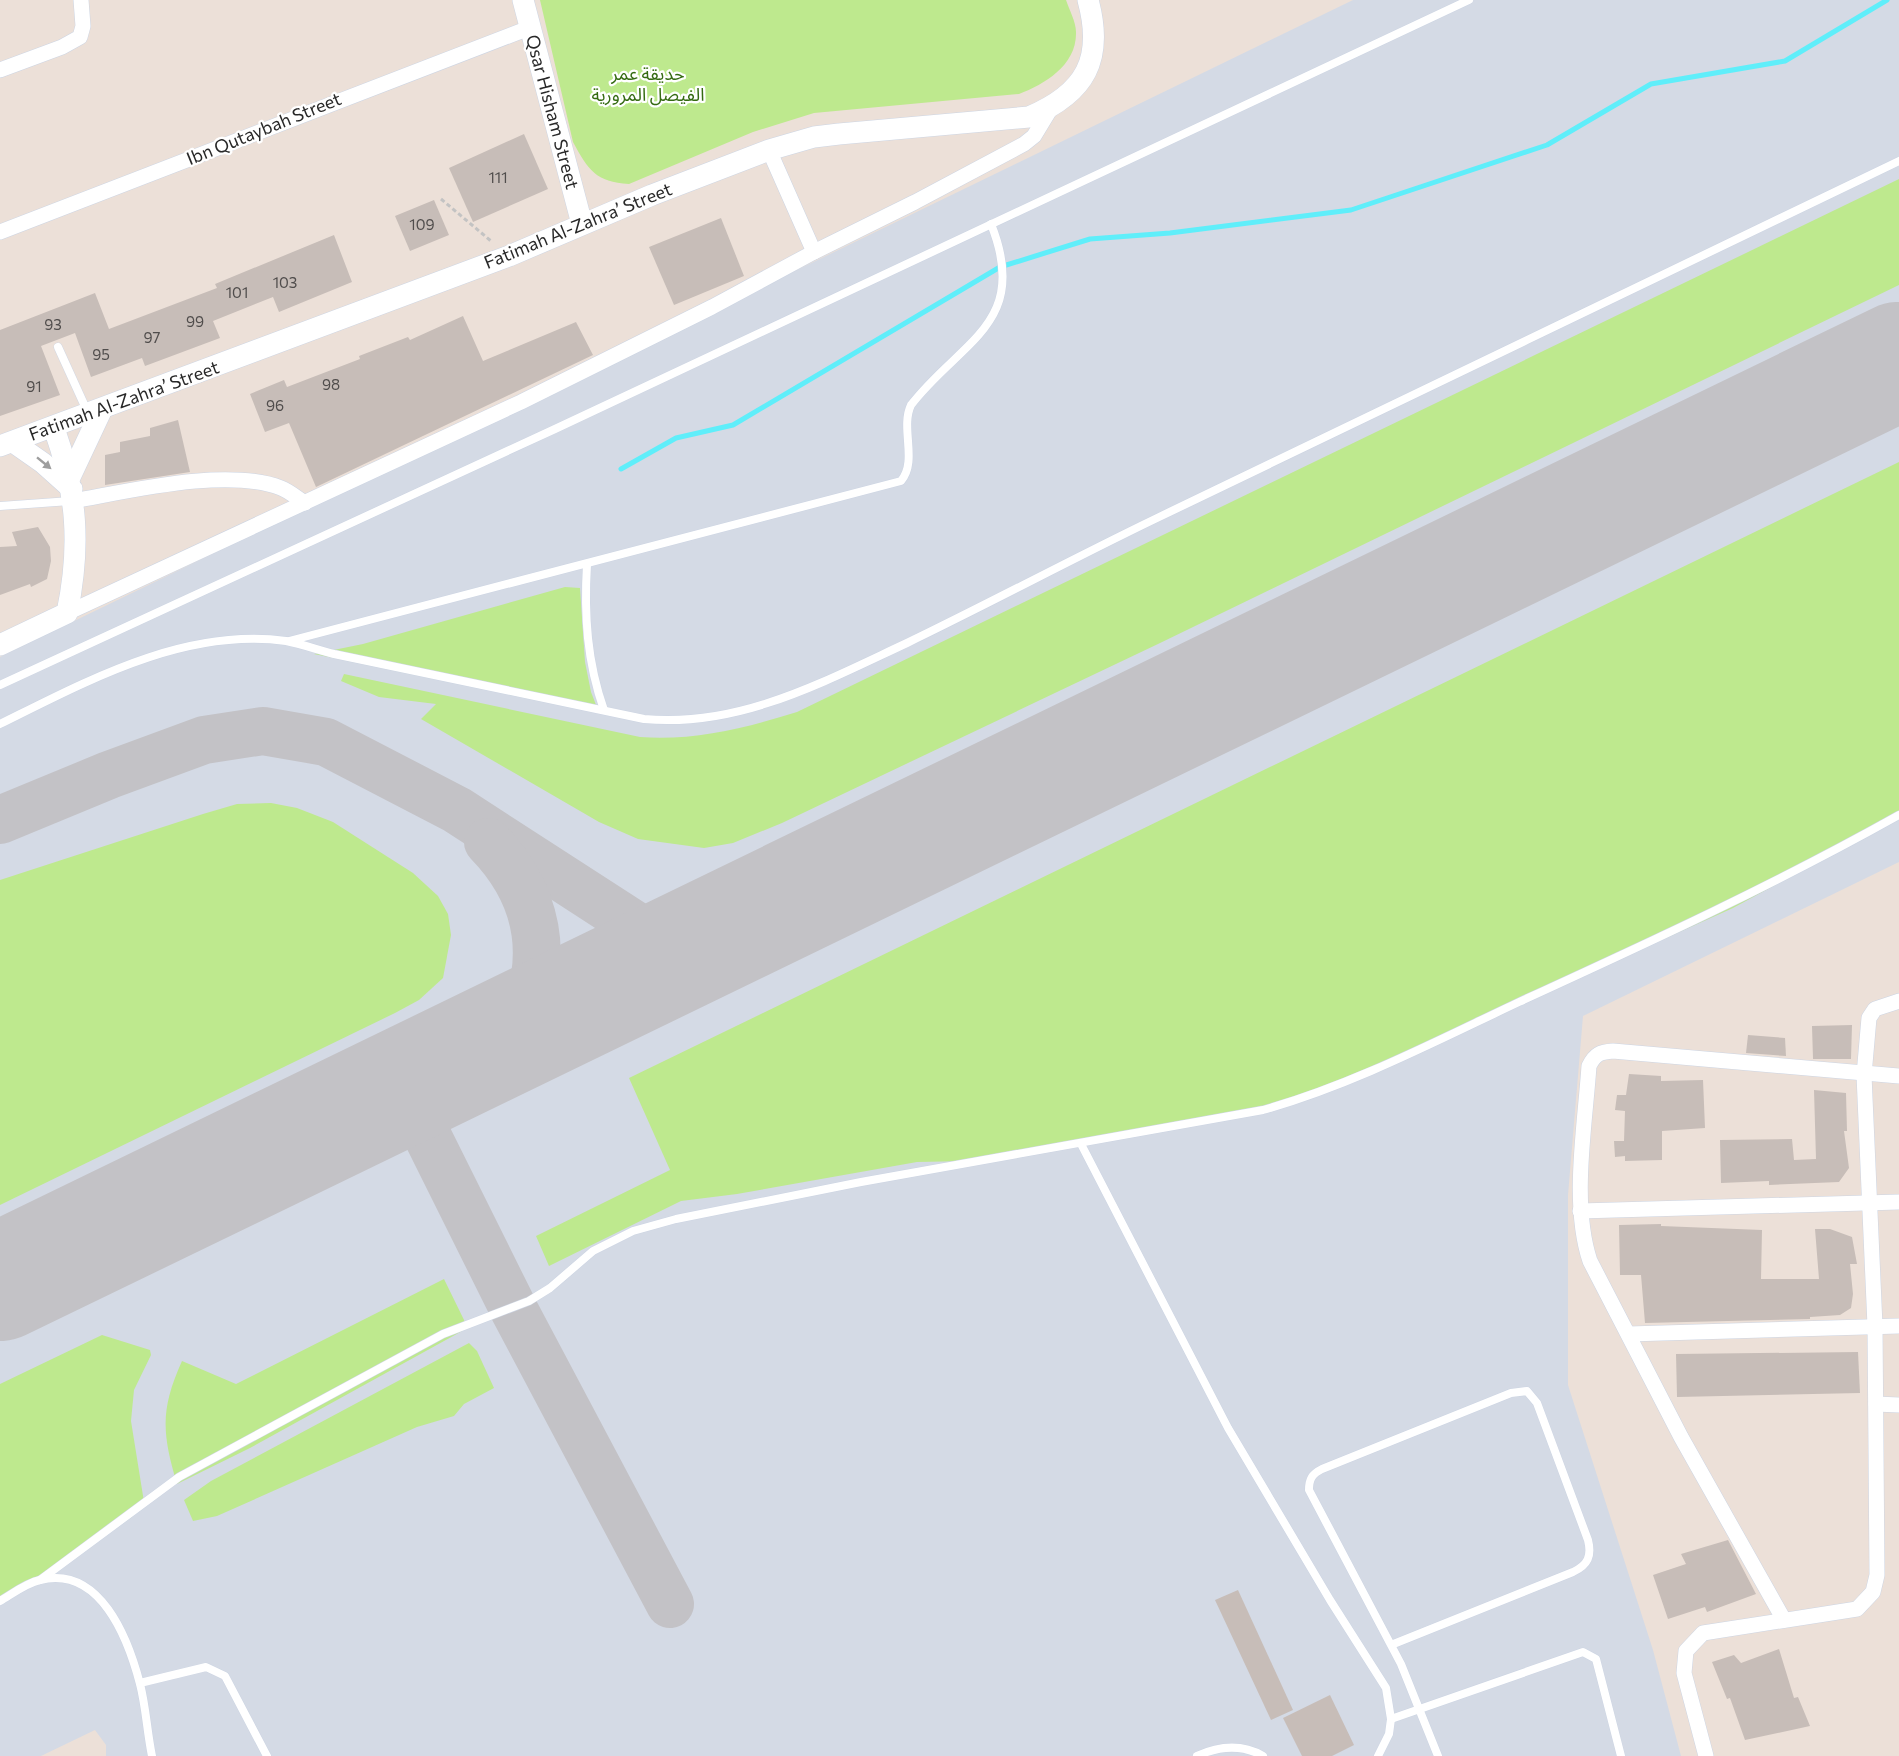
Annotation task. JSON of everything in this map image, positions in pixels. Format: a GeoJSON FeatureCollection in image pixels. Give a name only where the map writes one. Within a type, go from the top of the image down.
{"type":"FeatureCollection","features":[{"type":"Feature","properties":{"kind":"street"},"geometry":{"type":"LineString","coordinates":[[0,70],[62,47],[80,37],[83,26],[81,0]]}},
{"type":"Feature","properties":{"kind":"street","name":"Qsar Hisham Street"},"geometry":{"type":"LineString","coordinates":[[523,0],[582,224]]}},
{"type":"Feature","properties":{"kind":"street","name":"Fatimah Al-Zahra’ Street"},"geometry":{"type":"LineString","coordinates":[[7,444],[509,256],[582,224],[769,150],[814,137],[998,122],[1029,117],[1052,108],[1082,80],[1092,63],[1095,25],[1088,0]]}},
{"type":"Feature","properties":{"kind":"street","name":"Ibn Qutaybah Street"},"geometry":{"type":"LineString","coordinates":[[0,232],[529,28]]}},
{"type":"Feature","properties":{"kind":"street"},"geometry":{"type":"LineString","coordinates":[[0,645],[521,402],[712,307],[1024,144],[1034,136],[1052,108]]}},
{"type":"Feature","properties":{"kind":"street"},"geometry":{"type":"LineString","coordinates":[[769,150],[814,252]]}},
{"type":"Feature","properties":{"kind":"street"},"geometry":{"type":"LineString","coordinates":[[72,489],[95,412]]}},
{"type":"Feature","properties":{"kind":"street"},"geometry":{"type":"LineString","coordinates":[[54,428],[72,489],[77,546],[67,613]]}},
{"type":"Feature","properties":{"kind":"street"},"geometry":{"type":"LineString","coordinates":[[7,444],[43,463],[72,489],[223,480],[256,482],[282,488],[305,503]]}},
{"type":"Feature","properties":{"kind":"street"},"geometry":{"type":"LineString","coordinates":[[1706,1756],[1684,1673],[1686,1651],[1703,1633],[1857,1610],[1873,1592],[1877,1575],[1875,1326],[1864,1075],[1869,1018],[1875,1009],[1899,1001]]}},
{"type":"Feature","properties":{"kind":"street"},"geometry":{"type":"LineString","coordinates":[[1784,1620],[1681,1437],[1590,1261],[1583,1239],[1580,1211],[1589,1066],[1594,1057],[1600,1053],[1613,1051],[1864,1075],[1899,1076]]}},
{"type":"Feature","properties":{"kind":"street"},"geometry":{"type":"LineString","coordinates":[[1580,1211],[1899,1202]]}},
{"type":"Feature","properties":{"kind":"street"},"geometry":{"type":"LineString","coordinates":[[1629,1334],[1899,1326]]}},
{"type":"Feature","properties":{"kind":"street"},"geometry":{"type":"LineString","coordinates":[[1876,1404],[1899,1405]]}},
{"type":"Feature","properties":{"kind":"lane"},"geometry":{"type":"LineString","coordinates":[[0,685],[1469,0]]}},
{"type":"Feature","properties":{"kind":"lane"},"geometry":{"type":"LineString","coordinates":[[286,641],[346,657],[644,719],[693,721],[742,712],[821,683],[1899,161]]}},
{"type":"Feature","properties":{"kind":"lane"},"geometry":{"type":"LineString","coordinates":[[0,724],[149,657],[215,641],[286,641],[901,481],[908,467],[907,417],[911,405],[980,336],[998,301],[1002,262],[991,224]]}},
{"type":"Feature","properties":{"kind":"lane"},"geometry":{"type":"LineString","coordinates":[[58,347],[95,412]]}},
{"type":"Feature","properties":{"kind":"lane"},"geometry":{"type":"LineString","coordinates":[[0,506],[72,489]]}},
{"type":"Feature","properties":{"kind":"lane"},"geometry":{"type":"LineString","coordinates":[[587,564],[585,594],[588,653],[594,682],[604,710]]}},
{"type":"Feature","properties":{"kind":"lane"},"geometry":{"type":"LineString","coordinates":[[0,1601],[40,1580],[179,1478],[443,1334],[535,1298],[593,1251],[633,1231],[665,1221],[861,1182],[1263,1110],[1380,1067],[1760,891],[1899,814]]}},
{"type":"Feature","properties":{"kind":"lane"},"geometry":{"type":"LineString","coordinates":[[1081,1144],[1228,1428],[1330,1600],[1379,1674],[1390,1703],[1391,1719],[1389,1734],[1378,1756]]}},
{"type":"Feature","properties":{"kind":"lane"},"geometry":{"type":"LineString","coordinates":[[1392,1645],[1573,1572],[1582,1568],[1588,1560],[1590,1550],[1588,1540],[1537,1403],[1527,1391],[1511,1393],[1322,1469],[1314,1473],[1309,1481],[1309,1490],[1392,1645],[1438,1756]]}},
{"type":"Feature","properties":{"kind":"lane"},"geometry":{"type":"LineString","coordinates":[[40,1580],[60,1578],[80,1583],[97,1594],[110,1610],[130,1652],[140,1683],[152,1756]]}},
{"type":"Feature","properties":{"kind":"lane"},"geometry":{"type":"LineString","coordinates":[[1391,1719],[1583,1652],[1596,1659],[1621,1756]]}},
{"type":"Feature","properties":{"kind":"lane"},"geometry":{"type":"LineString","coordinates":[[140,1683],[206,1667],[216,1670],[225,1676],[267,1756]]}},
{"type":"Feature","properties":{"kind":"lane"},"geometry":{"type":"LineString","coordinates":[[1197,1756],[1214,1749],[1229,1747],[1245,1748],[1263,1756]]}},
{"type":"Feature","properties":{"kind":"path"},"geometry":{"type":"LineString","coordinates":[[441,199],[509,256]]}},
{"type":"Feature","properties":{"kind":"shaded area"},"geometry":{"type":"Polygon","coordinates":[[[1353,0],[1899,0],[1899,862],[1583,1016],[1568,1195],[1568,1385],[1653,1650],[1681,1756],[106,1756],[106,1745],[95,1730],[41,1756],[0,1756],[0,657],[1353,0]]]}},
{"type":"Feature","properties":{"kind":"green space","name":"حديقة عمر الفيصل المرورية"},"geometry":{"type":"Polygon","coordinates":[[[540,0],[1066,0],[1076,32],[1071,54],[1058,72],[1039,85],[1019,94],[814,113],[753,132],[629,184],[608,181],[594,173],[583,160],[573,142],[540,0]]]}},
{"type":"Feature","properties":{"kind":"green space"},"geometry":{"type":"Polygon","coordinates":[[[1899,179],[1899,285],[1158,644],[782,823],[733,843],[704,848],[638,839],[599,822],[421,719],[436,704],[379,697],[341,681],[344,674],[640,737],[680,737],[719,732],[797,712],[1899,179]]]}},
{"type":"Feature","properties":{"kind":"green space"},"geometry":{"type":"Polygon","coordinates":[[[1899,462],[1899,818],[1733,908],[1304,1101],[968,1161],[917,1162],[737,1194],[681,1201],[549,1266],[536,1236],[670,1170],[629,1078],[1899,462]]]}},
{"type":"Feature","properties":{"kind":"green space"},"geometry":{"type":"Polygon","coordinates":[[[565,587],[580,588],[585,662],[591,692],[598,710],[578,709],[314,654],[363,644],[565,587]]]}},
{"type":"Feature","properties":{"kind":"green space"},"geometry":{"type":"Polygon","coordinates":[[[271,803],[297,808],[333,822],[413,873],[438,896],[448,914],[451,935],[443,978],[419,1000],[395,1013],[0,1205],[0,880],[237,804],[271,803]]]}},
{"type":"Feature","properties":{"kind":"green space"},"geometry":{"type":"Polygon","coordinates":[[[444,1279],[465,1322],[464,1330],[250,1448],[177,1484],[168,1450],[166,1422],[170,1394],[182,1361],[236,1384],[444,1279]]]}},
{"type":"Feature","properties":{"kind":"green space"},"geometry":{"type":"Polygon","coordinates":[[[102,1335],[150,1350],[151,1355],[134,1390],[131,1421],[144,1502],[132,1517],[0,1602],[0,1384],[102,1335]]]}},
{"type":"Feature","properties":{"kind":"green space"},"geometry":{"type":"Polygon","coordinates":[[[469,1343],[477,1351],[494,1388],[464,1404],[454,1416],[417,1427],[217,1516],[193,1521],[184,1500],[211,1481],[469,1343]]]}},
{"type":"Feature","properties":{"kind":"building"},"geometry":{"type":"Polygon","coordinates":[[[524,134],[548,189],[473,222],[449,168],[524,134]]]}},
{"type":"Feature","properties":{"kind":"building"},"geometry":{"type":"Polygon","coordinates":[[[434,200],[449,235],[410,251],[395,216],[434,200]]]}},
{"type":"Feature","properties":{"kind":"building"},"geometry":{"type":"Polygon","coordinates":[[[721,218],[744,276],[674,305],[649,247],[721,218]]]}},
{"type":"Feature","properties":{"kind":"building"},"geometry":{"type":"Polygon","coordinates":[[[334,235],[352,282],[279,312],[273,297],[213,321],[220,338],[145,366],[142,358],[91,377],[75,333],[41,346],[60,395],[0,416],[0,330],[95,293],[109,329],[217,288],[215,284],[334,235]]]}},
{"type":"Feature","properties":{"kind":"building"},"geometry":{"type":"Polygon","coordinates":[[[463,316],[483,361],[576,322],[593,355],[316,487],[289,423],[265,432],[250,394],[284,380],[287,387],[360,359],[359,356],[408,337],[410,340],[463,316]]]}},
{"type":"Feature","properties":{"kind":"building"},"geometry":{"type":"Polygon","coordinates":[[[178,420],[190,472],[105,485],[105,455],[120,452],[120,442],[150,436],[150,428],[178,420]]]}},
{"type":"Feature","properties":{"kind":"building"},"geometry":{"type":"Polygon","coordinates":[[[38,527],[50,547],[51,561],[47,579],[31,587],[30,584],[0,595],[0,547],[17,546],[12,532],[38,527]]]}},
{"type":"Feature","properties":{"kind":"building"},"geometry":{"type":"Polygon","coordinates":[[[1852,1025],[1851,1059],[1813,1059],[1812,1026],[1852,1025]]]}},
{"type":"Feature","properties":{"kind":"building"},"geometry":{"type":"Polygon","coordinates":[[[1748,1035],[1785,1038],[1786,1056],[1746,1053],[1748,1035]]]}},
{"type":"Feature","properties":{"kind":"building"},"geometry":{"type":"Polygon","coordinates":[[[1629,1074],[1661,1076],[1661,1081],[1703,1080],[1705,1128],[1662,1131],[1662,1160],[1625,1161],[1625,1156],[1615,1157],[1614,1141],[1624,1141],[1625,1111],[1615,1110],[1617,1095],[1626,1095],[1629,1074]]]}},
{"type":"Feature","properties":{"kind":"building"},"geometry":{"type":"Polygon","coordinates":[[[1814,1090],[1846,1093],[1847,1131],[1844,1131],[1849,1168],[1839,1182],[1769,1185],[1769,1181],[1721,1183],[1720,1140],[1792,1139],[1794,1160],[1816,1159],[1814,1090]]]}},
{"type":"Feature","properties":{"kind":"building"},"geometry":{"type":"Polygon","coordinates":[[[1661,1224],[1661,1226],[1762,1230],[1761,1279],[1819,1279],[1815,1229],[1830,1229],[1852,1237],[1857,1264],[1850,1264],[1853,1294],[1851,1308],[1840,1315],[1810,1317],[1810,1319],[1645,1323],[1641,1275],[1620,1275],[1619,1225],[1661,1224]]]}},
{"type":"Feature","properties":{"kind":"building"},"geometry":{"type":"Polygon","coordinates":[[[1858,1352],[1860,1393],[1677,1397],[1676,1354],[1858,1352]]]}},
{"type":"Feature","properties":{"kind":"building"},"geometry":{"type":"Polygon","coordinates":[[[1728,1540],[1756,1594],[1707,1612],[1705,1607],[1668,1619],[1653,1575],[1686,1564],[1681,1554],[1728,1540]]]}},
{"type":"Feature","properties":{"kind":"building"},"geometry":{"type":"Polygon","coordinates":[[[1238,1590],[1293,1710],[1271,1720],[1215,1600],[1238,1590]]]}},
{"type":"Feature","properties":{"kind":"building"},"geometry":{"type":"Polygon","coordinates":[[[1779,1649],[1794,1698],[1798,1697],[1810,1726],[1745,1740],[1730,1698],[1727,1699],[1712,1662],[1734,1655],[1741,1663],[1779,1649]]]}},
{"type":"Feature","properties":{"kind":"building"},"geometry":{"type":"Polygon","coordinates":[[[1330,1695],[1354,1745],[1332,1756],[1302,1756],[1283,1718],[1330,1695]]]}},
{"type":"Feature","properties":{"kind":"waterway"},"geometry":{"type":"LineString","coordinates":[[621,469],[676,438],[733,425],[1000,267],[1090,239],[1170,233],[1351,210],[1547,145],[1651,84],[1785,61],[1887,0]]}},
{"type":"Feature","properties":{"kind":"taxiway"},"geometry":{"type":"LineString","coordinates":[[0,820],[109,775],[204,740],[263,731],[326,742],[457,810],[678,953]]}},
{"type":"Feature","properties":{"kind":"taxiway"},"geometry":{"type":"LineString","coordinates":[[488,842],[511,871],[528,903],[533,920],[537,957],[535,976],[521,1029]]}},
{"type":"Feature","properties":{"kind":"taxiway"},"geometry":{"type":"LineString","coordinates":[[403,1087],[513,1308],[670,1604]]}},
{"type":"Feature","properties":{"kind":"runway"},"geometry":{"type":"LineString","coordinates":[[0,1282],[1899,361]]}}]}
